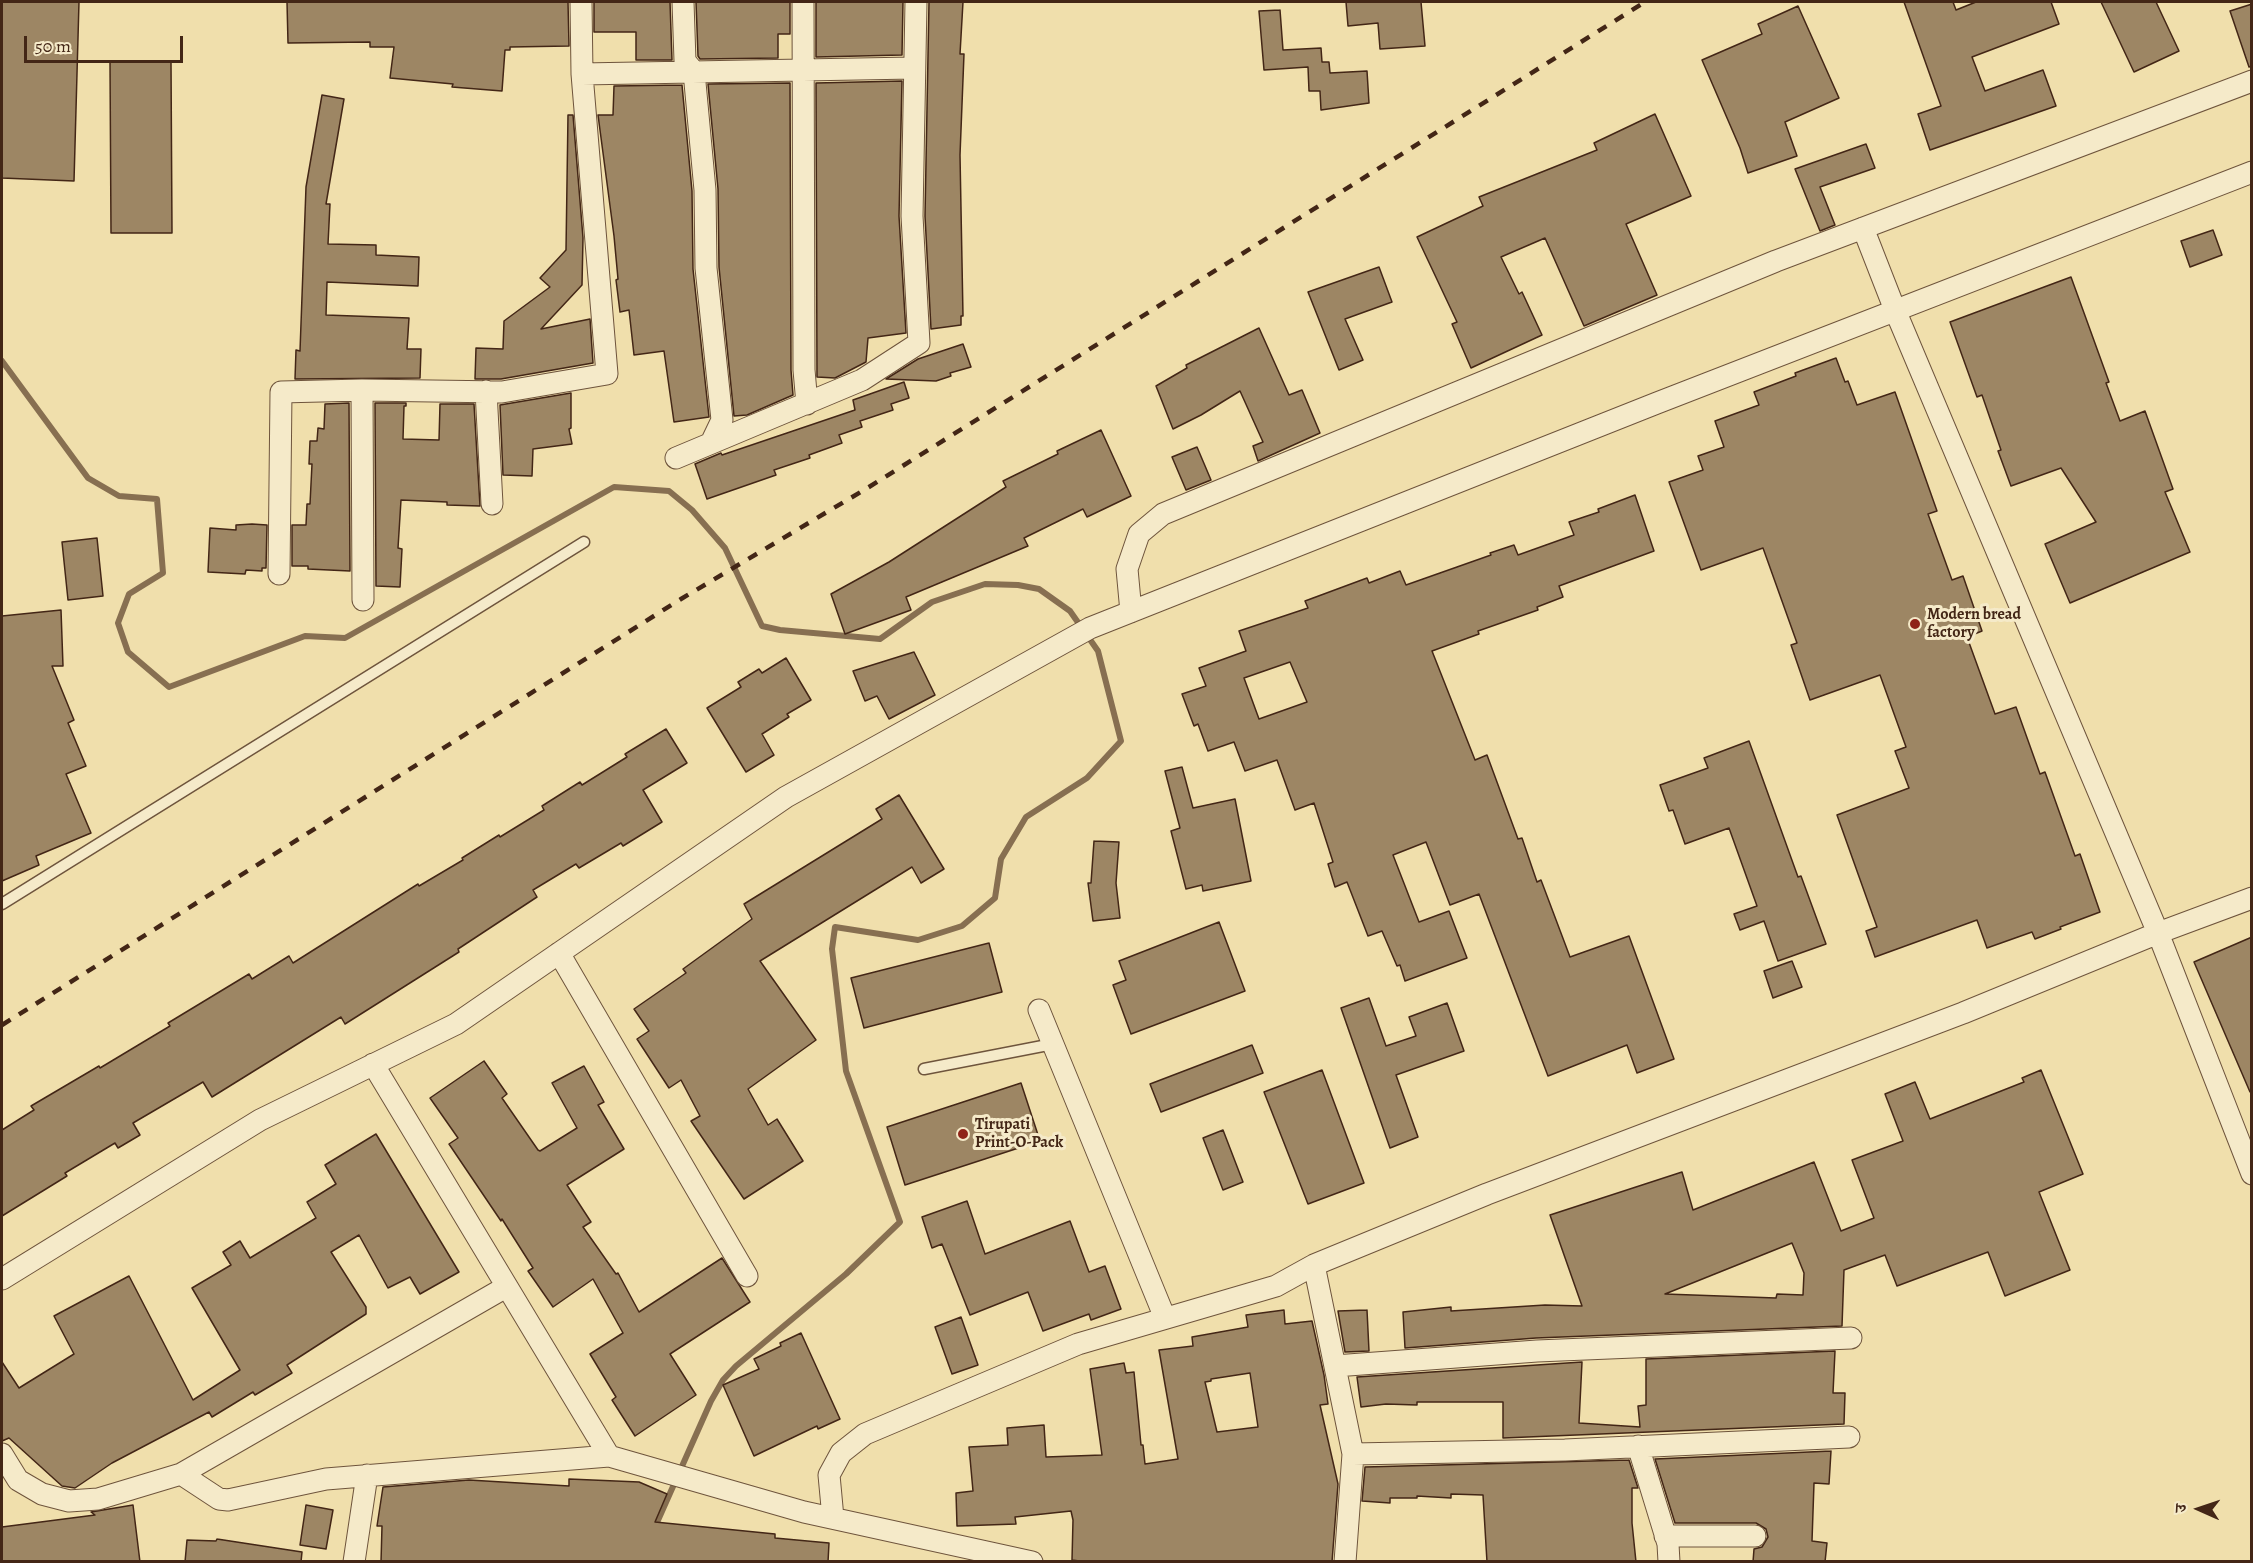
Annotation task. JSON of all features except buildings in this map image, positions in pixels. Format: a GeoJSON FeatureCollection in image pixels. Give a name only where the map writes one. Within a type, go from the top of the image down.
{"type":"FeatureCollection","features":[{"type":"Feature","properties":{"kind":"street"},"geometry":{"type":"LineString","coordinates":[[279,574],[281,392],[362,390],[502,392],[607,374],[582,74],[581,2]]}},
{"type":"Feature","properties":{"kind":"street"},"geometry":{"type":"LineString","coordinates":[[683,2],[685,61],[694,72],[705,190],[706,268],[723,420],[711,443]]}},
{"type":"Feature","properties":{"kind":"street"},"geometry":{"type":"LineString","coordinates":[[803,2],[805,69],[804,370],[807,404]]}},
{"type":"Feature","properties":{"kind":"street"},"geometry":{"type":"LineString","coordinates":[[676,458],[862,380],[919,343],[912,216],[916,2]]}},
{"type":"Feature","properties":{"kind":"street"},"geometry":{"type":"LineString","coordinates":[[582,74],[914,68]]}},
{"type":"Feature","properties":{"kind":"street"},"geometry":{"type":"LineString","coordinates":[[1131,612],[1127,569],[1139,534],[1163,514],[1776,261],[2252,81]]}},
{"type":"Feature","properties":{"kind":"street"},"geometry":{"type":"LineString","coordinates":[[2,1279],[260,1120],[456,1024],[786,797],[1090,628],[1895,310],[2252,172]]}},
{"type":"Feature","properties":{"kind":"street"},"geometry":{"type":"LineString","coordinates":[[1863,228],[1895,310],[2158,933],[2252,1174]]}},
{"type":"Feature","properties":{"kind":"street"},"geometry":{"type":"LineString","coordinates":[[362,390],[363,600]]}},
{"type":"Feature","properties":{"kind":"street"},"geometry":{"type":"LineString","coordinates":[[486,391],[492,504]]}},
{"type":"Feature","properties":{"kind":"street"},"geometry":{"type":"LineString","coordinates":[[832,1518],[830,1475],[841,1453],[866,1434],[1078,1344],[1276,1286],[1314,1265],[1487,1194],[1963,1013],[2158,933],[2252,898]]}},
{"type":"Feature","properties":{"kind":"street"},"geometry":{"type":"LineString","coordinates":[[559,953],[747,1276]]}},
{"type":"Feature","properties":{"kind":"street"},"geometry":{"type":"LineString","coordinates":[[1039,1010],[1166,1318]]}},
{"type":"Feature","properties":{"kind":"street"},"geometry":{"type":"LineString","coordinates":[[373,1064],[609,1456]]}},
{"type":"Feature","properties":{"kind":"street"},"geometry":{"type":"LineString","coordinates":[[1314,1265],[1353,1454],[1345,1562]]}},
{"type":"Feature","properties":{"kind":"street"},"geometry":{"type":"LineString","coordinates":[[2,1454],[18,1480],[42,1494],[69,1501],[98,1499],[181,1474],[506,1287]]}},
{"type":"Feature","properties":{"kind":"street"},"geometry":{"type":"LineString","coordinates":[[1335,1366],[1537,1351],[1851,1338]]}},
{"type":"Feature","properties":{"kind":"street"},"geometry":{"type":"LineString","coordinates":[[1353,1454],[1565,1450],[1849,1437]]}},
{"type":"Feature","properties":{"kind":"street"},"geometry":{"type":"LineString","coordinates":[[1638,1446],[1665,1536],[1669,1562]]}},
{"type":"Feature","properties":{"kind":"street"},"geometry":{"type":"LineString","coordinates":[[181,1474],[219,1499],[228,1500],[326,1479],[609,1456],[804,1512],[969,1555],[1032,1562]]}},
{"type":"Feature","properties":{"kind":"street"},"geometry":{"type":"LineString","coordinates":[[354,1562],[367,1475]]}},
{"type":"Feature","properties":{"kind":"street"},"geometry":{"type":"LineString","coordinates":[[1665,1536],[1755,1536]]}},
{"type":"Feature","properties":{"kind":"lane"},"geometry":{"type":"LineString","coordinates":[[2,904],[584,543]]}},
{"type":"Feature","properties":{"kind":"lane"},"geometry":{"type":"LineString","coordinates":[[924,1069],[1053,1044]]}},
{"type":"Feature","properties":{"kind":"waterway"},"geometry":{"type":"LineString","coordinates":[[2,361],[88,478],[119,496],[157,499],[163,573],[129,594],[118,623],[128,652],[169,687],[305,636],[345,638],[614,487],[669,491],[692,510],[725,548],[762,626],[780,630],[880,639],[932,602],[985,584],[1018,585],[1039,589],[1070,611],[1098,651],[1121,741],[1087,778],[1026,817],[1001,859],[995,898],[962,926],[918,940],[835,927],[832,949],[846,1071],[900,1222],[846,1274],[736,1366],[723,1380],[711,1401],[655,1527]]}},
{"type":"Feature","properties":{"kind":"railway"},"geometry":{"type":"LineString","coordinates":[[2,1025],[681,599],[869,487],[1645,2]]}},
{"type":"Feature","properties":{"kind":"place","name":"Modern bread factory"},"geometry":{"type":"Point","coordinates":[1915,624]}},
{"type":"Feature","properties":{"kind":"place","name":"Tirupati Print-O-Pack"},"geometry":{"type":"Point","coordinates":[963,1134]}}]}
